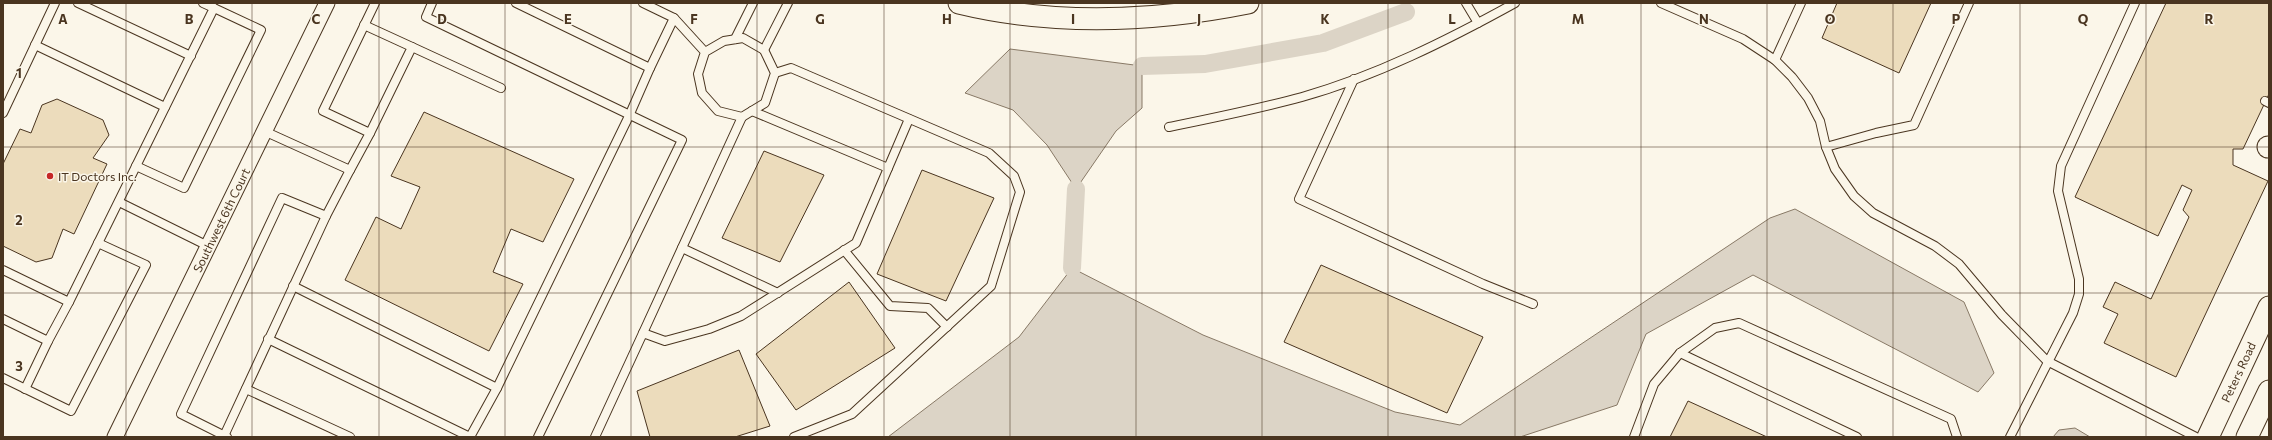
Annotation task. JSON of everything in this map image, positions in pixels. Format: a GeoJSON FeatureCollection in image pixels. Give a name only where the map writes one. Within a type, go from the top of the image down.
{"type":"FeatureCollection","features":[{"type":"Feature","properties":{"kind":"street","name":"Southwest 6th Court"},"geometry":{"type":"LineString","coordinates":[[115,437],[327,3]]}},
{"type":"Feature","properties":{"kind":"street"},"geometry":{"type":"LineString","coordinates":[[959,3],[1024,14],[1076,18],[1143,18],[1200,13],[1248,3]]}},
{"type":"Feature","properties":{"kind":"street","name":"Peters Road"},"geometry":{"type":"LineString","coordinates":[[2208,437],[2269,307]]}},
{"type":"Feature","properties":{"kind":"street"},"geometry":{"type":"LineString","coordinates":[[2248,437],[2269,392]]}},
{"type":"Feature","properties":{"kind":"lane"},"geometry":{"type":"LineString","coordinates":[[3,113],[55,3]]}},
{"type":"Feature","properties":{"kind":"lane"},"geometry":{"type":"LineString","coordinates":[[78,3],[191,56]]}},
{"type":"Feature","properties":{"kind":"lane"},"geometry":{"type":"LineString","coordinates":[[136,166],[184,188],[260,30],[203,3]]}},
{"type":"Feature","properties":{"kind":"lane"},"geometry":{"type":"LineString","coordinates":[[370,133],[323,111],[375,3]]}},
{"type":"Feature","properties":{"kind":"lane"},"geometry":{"type":"LineString","coordinates":[[432,3],[426,17],[629,116],[682,140],[538,437]]}},
{"type":"Feature","properties":{"kind":"lane"},"geometry":{"type":"LineString","coordinates":[[516,3],[650,68]]}},
{"type":"Feature","properties":{"kind":"lane"},"geometry":{"type":"LineString","coordinates":[[643,3],[674,18],[705,52]]}},
{"type":"Feature","properties":{"kind":"lane"},"geometry":{"type":"LineString","coordinates":[[735,39],[753,3]]}},
{"type":"Feature","properties":{"kind":"lane"},"geometry":{"type":"LineString","coordinates":[[764,50],[788,3]]}},
{"type":"Feature","properties":{"kind":"lane"},"geometry":{"type":"LineString","coordinates":[[1466,3],[1478,23]]}},
{"type":"Feature","properties":{"kind":"lane"},"geometry":{"type":"LineString","coordinates":[[1169,127],[1302,96],[1354,79],[1447,39],[1478,23],[1505,5],[1515,3]]}},
{"type":"Feature","properties":{"kind":"lane"},"geometry":{"type":"LineString","coordinates":[[1661,3],[1743,40],[1774,60],[1808,98],[1820,122],[1826,147],[1835,169],[1854,196],[1873,214],[1935,246],[1958,264],[2002,315],[2047,361],[2196,437]]}},
{"type":"Feature","properties":{"kind":"lane"},"geometry":{"type":"LineString","coordinates":[[1774,60],[1801,3]]}},
{"type":"Feature","properties":{"kind":"lane"},"geometry":{"type":"LineString","coordinates":[[1826,147],[1876,133],[1914,125],[1969,3]]}},
{"type":"Feature","properties":{"kind":"lane"},"geometry":{"type":"LineString","coordinates":[[2010,437],[2072,313],[2079,294],[2079,279],[2058,191],[2062,166],[2135,3]]}},
{"type":"Feature","properties":{"kind":"lane"},"geometry":{"type":"LineString","coordinates":[[26,389],[48,341],[119,202],[214,8]]}},
{"type":"Feature","properties":{"kind":"lane"},"geometry":{"type":"LineString","coordinates":[[268,339],[470,437],[497,388],[629,116],[674,18]]}},
{"type":"Feature","properties":{"kind":"lane"},"geometry":{"type":"LineString","coordinates":[[364,25],[501,88]]}},
{"type":"Feature","properties":{"kind":"lane"},"geometry":{"type":"LineString","coordinates":[[595,437],[742,117],[765,103],[775,73],[764,50],[744,38],[724,41],[705,52],[698,74],[702,93],[718,111],[742,117]]}},
{"type":"Feature","properties":{"kind":"lane"},"geometry":{"type":"LineString","coordinates":[[35,45],[166,107]]}},
{"type":"Feature","properties":{"kind":"lane"},"geometry":{"type":"LineString","coordinates":[[326,216],[282,198],[181,414],[225,436],[268,339],[326,216],[370,133],[412,47]]}},
{"type":"Feature","properties":{"kind":"lane"},"geometry":{"type":"LineString","coordinates":[[775,73],[791,68],[989,153],[1014,176],[1020,192],[991,286],[852,414],[794,437]]}},
{"type":"Feature","properties":{"kind":"lane"},"geometry":{"type":"LineString","coordinates":[[1354,79],[1299,199],[1484,284],[1533,304]]}},
{"type":"Feature","properties":{"kind":"lane"},"geometry":{"type":"LineString","coordinates":[[752,111],[888,168]]}},
{"type":"Feature","properties":{"kind":"lane"},"geometry":{"type":"LineString","coordinates":[[644,333],[665,341],[709,329],[741,316],[856,243],[909,119]]}},
{"type":"Feature","properties":{"kind":"lane"},"geometry":{"type":"LineString","coordinates":[[264,131],[350,170]]}},
{"type":"Feature","properties":{"kind":"lane"},"geometry":{"type":"LineString","coordinates":[[119,202],[208,246]]}},
{"type":"Feature","properties":{"kind":"lane"},"geometry":{"type":"LineString","coordinates":[[3,378],[71,411],[146,265],[98,243]]}},
{"type":"Feature","properties":{"kind":"lane"},"geometry":{"type":"LineString","coordinates":[[682,248],[778,293]]}},
{"type":"Feature","properties":{"kind":"lane"},"geometry":{"type":"LineString","coordinates":[[844,250],[890,306],[928,308],[946,327]]}},
{"type":"Feature","properties":{"kind":"lane"},"geometry":{"type":"LineString","coordinates":[[3,270],[69,302]]}},
{"type":"Feature","properties":{"kind":"lane"},"geometry":{"type":"LineString","coordinates":[[293,286],[497,388]]}},
{"type":"Feature","properties":{"kind":"lane"},"geometry":{"type":"LineString","coordinates":[[3,319],[48,341]]}},
{"type":"Feature","properties":{"kind":"lane"},"geometry":{"type":"LineString","coordinates":[[1634,437],[1654,384],[1680,352],[1715,328],[1739,323],[1951,419],[1957,437]]}},
{"type":"Feature","properties":{"kind":"lane"},"geometry":{"type":"LineString","coordinates":[[1680,352],[1857,437]]}},
{"type":"Feature","properties":{"kind":"lane"},"geometry":{"type":"LineString","coordinates":[[246,388],[350,437]]}},
{"type":"Feature","properties":{"kind":"shaded area"},"geometry":{"type":"Polygon","coordinates":[[[1010,49],[1142,66],[1142,108],[1116,131],[1076,189],[1047,145],[1013,110],[965,93],[1010,49]]]}},
{"type":"Feature","properties":{"kind":"shaded area"},"geometry":{"type":"Polygon","coordinates":[[[1795,209],[1964,302],[1994,373],[1978,392],[1753,275],[1646,334],[1617,405],[1520,437],[888,437],[1019,337],[1072,268],[1203,335],[1395,412],[1460,425],[1770,218],[1795,209]]]}},
{"type":"Feature","properties":{"kind":"shaded area"},"geometry":{"type":"Polygon","coordinates":[[[2075,428],[2090,437],[2053,437],[2059,430],[2075,428]]]}},
{"type":"Feature","properties":{"kind":"building"},"geometry":{"type":"Polygon","coordinates":[[[1837,3],[1931,3],[1899,73],[1822,38],[1837,3]]]}},
{"type":"Feature","properties":{"kind":"building"},"geometry":{"type":"Polygon","coordinates":[[[2166,3],[2269,3],[2269,94],[2243,149],[2233,149],[2233,165],[2268,181],[2176,377],[2104,343],[2118,314],[2103,307],[2115,282],[2151,299],[2189,217],[2183,210],[2192,190],[2182,185],[2158,236],[2075,197],[2166,3]]]}},
{"type":"Feature","properties":{"kind":"building"},"geometry":{"type":"Polygon","coordinates":[[[57,99],[103,120],[109,135],[93,158],[107,164],[74,234],[63,229],[52,258],[36,262],[3,246],[3,164],[20,129],[31,133],[42,105],[57,99]]]}},
{"type":"Feature","properties":{"kind":"building"},"geometry":{"type":"Polygon","coordinates":[[[424,112],[574,179],[543,242],[511,229],[493,272],[523,284],[489,351],[345,280],[376,217],[401,229],[420,187],[391,176],[424,112]]]}},
{"type":"Feature","properties":{"kind":"building"},"geometry":{"type":"Polygon","coordinates":[[[764,151],[824,175],[780,262],[722,238],[764,151]]]}},
{"type":"Feature","properties":{"kind":"building"},"geometry":{"type":"Polygon","coordinates":[[[922,170],[994,198],[946,301],[877,274],[922,170]]]}},
{"type":"Feature","properties":{"kind":"building"},"geometry":{"type":"Polygon","coordinates":[[[1321,265],[1483,337],[1447,413],[1284,342],[1321,265]]]}},
{"type":"Feature","properties":{"kind":"building"},"geometry":{"type":"Polygon","coordinates":[[[849,282],[895,348],[796,410],[756,354],[849,282]]]}},
{"type":"Feature","properties":{"kind":"building"},"geometry":{"type":"Polygon","coordinates":[[[739,350],[770,426],[735,437],[650,437],[637,391],[739,350]]]}},
{"type":"Feature","properties":{"kind":"building"},"geometry":{"type":"Polygon","coordinates":[[[1688,401],[1767,437],[1670,437],[1688,401]]]}},
{"type":"Feature","properties":{"kind":"waterway"},"geometry":{"type":"LineString","coordinates":[[1142,66],[1205,64],[1323,43],[1406,12]]}},
{"type":"Feature","properties":{"kind":"waterway"},"geometry":{"type":"LineString","coordinates":[[1072,268],[1076,189]]}},
{"type":"Feature","properties":{"kind":"place","name":"IT Doctors Inc."},"geometry":{"type":"Point","coordinates":[50,176]}}]}
